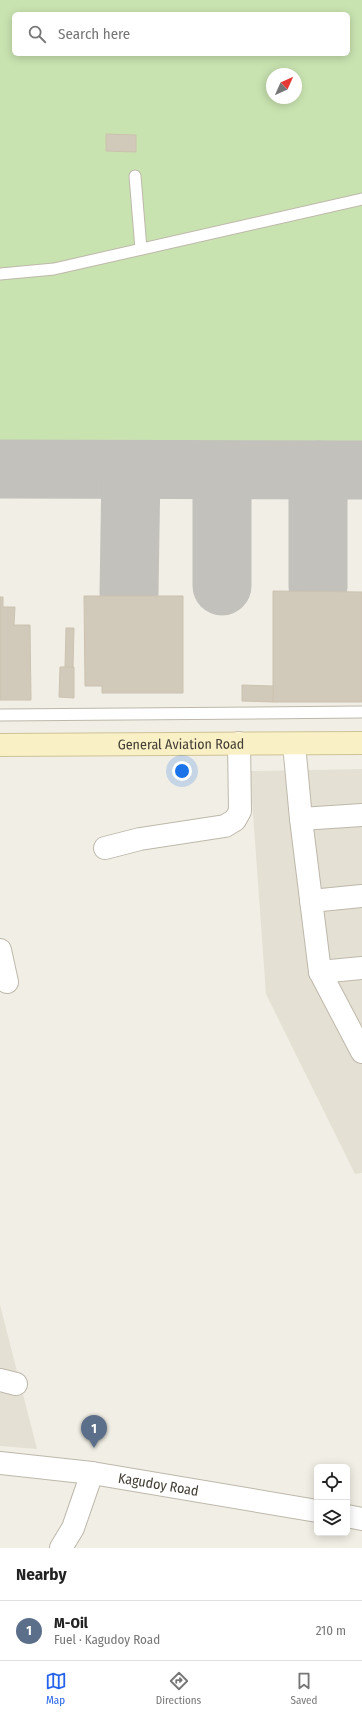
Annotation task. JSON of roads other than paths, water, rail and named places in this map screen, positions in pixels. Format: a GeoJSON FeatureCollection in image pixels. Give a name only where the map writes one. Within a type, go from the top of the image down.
{"type":"FeatureCollection","features":[{"type":"Feature","properties":{"kind":"main road","name":"General Aviation Road"},"geometry":{"type":"LineString","coordinates":[[0,745],[239,742],[294,744],[362,743]]}},
{"type":"Feature","properties":{"kind":"street"},"geometry":{"type":"LineString","coordinates":[[105,848],[140,839],[225,826],[235,820],[240,811],[239,742]]}},
{"type":"Feature","properties":{"kind":"street"},"geometry":{"type":"LineString","coordinates":[[294,744],[300,819],[320,972],[360,1045]]}},
{"type":"Feature","properties":{"kind":"street"},"geometry":{"type":"LineString","coordinates":[[300,819],[362,815]]}},
{"type":"Feature","properties":{"kind":"street"},"geometry":{"type":"LineString","coordinates":[[311,901],[362,896]]}},
{"type":"Feature","properties":{"kind":"street"},"geometry":{"type":"LineString","coordinates":[[0,950],[7,982]]}},
{"type":"Feature","properties":{"kind":"street"},"geometry":{"type":"LineString","coordinates":[[320,972],[362,968]]}},
{"type":"Feature","properties":{"kind":"street","name":"Kagudoy Road"},"geometry":{"type":"LineString","coordinates":[[0,1463],[92,1473],[314,1510]]}},
{"type":"Feature","properties":{"kind":"street"},"geometry":{"type":"LineString","coordinates":[[61,1548],[73,1528],[92,1473]]}},
{"type":"Feature","properties":{"kind":"lane"},"geometry":{"type":"LineString","coordinates":[[135,176],[141,249]]}},
{"type":"Feature","properties":{"kind":"lane"},"geometry":{"type":"LineString","coordinates":[[0,274],[54,269],[362,199]]}},
{"type":"Feature","properties":{"kind":"lane"},"geometry":{"type":"LineString","coordinates":[[0,715],[362,712]]}},
{"type":"Feature","properties":{"kind":"place","name":"M-Oil"},"geometry":{"type":"Point","coordinates":[94,1448]}}]}
